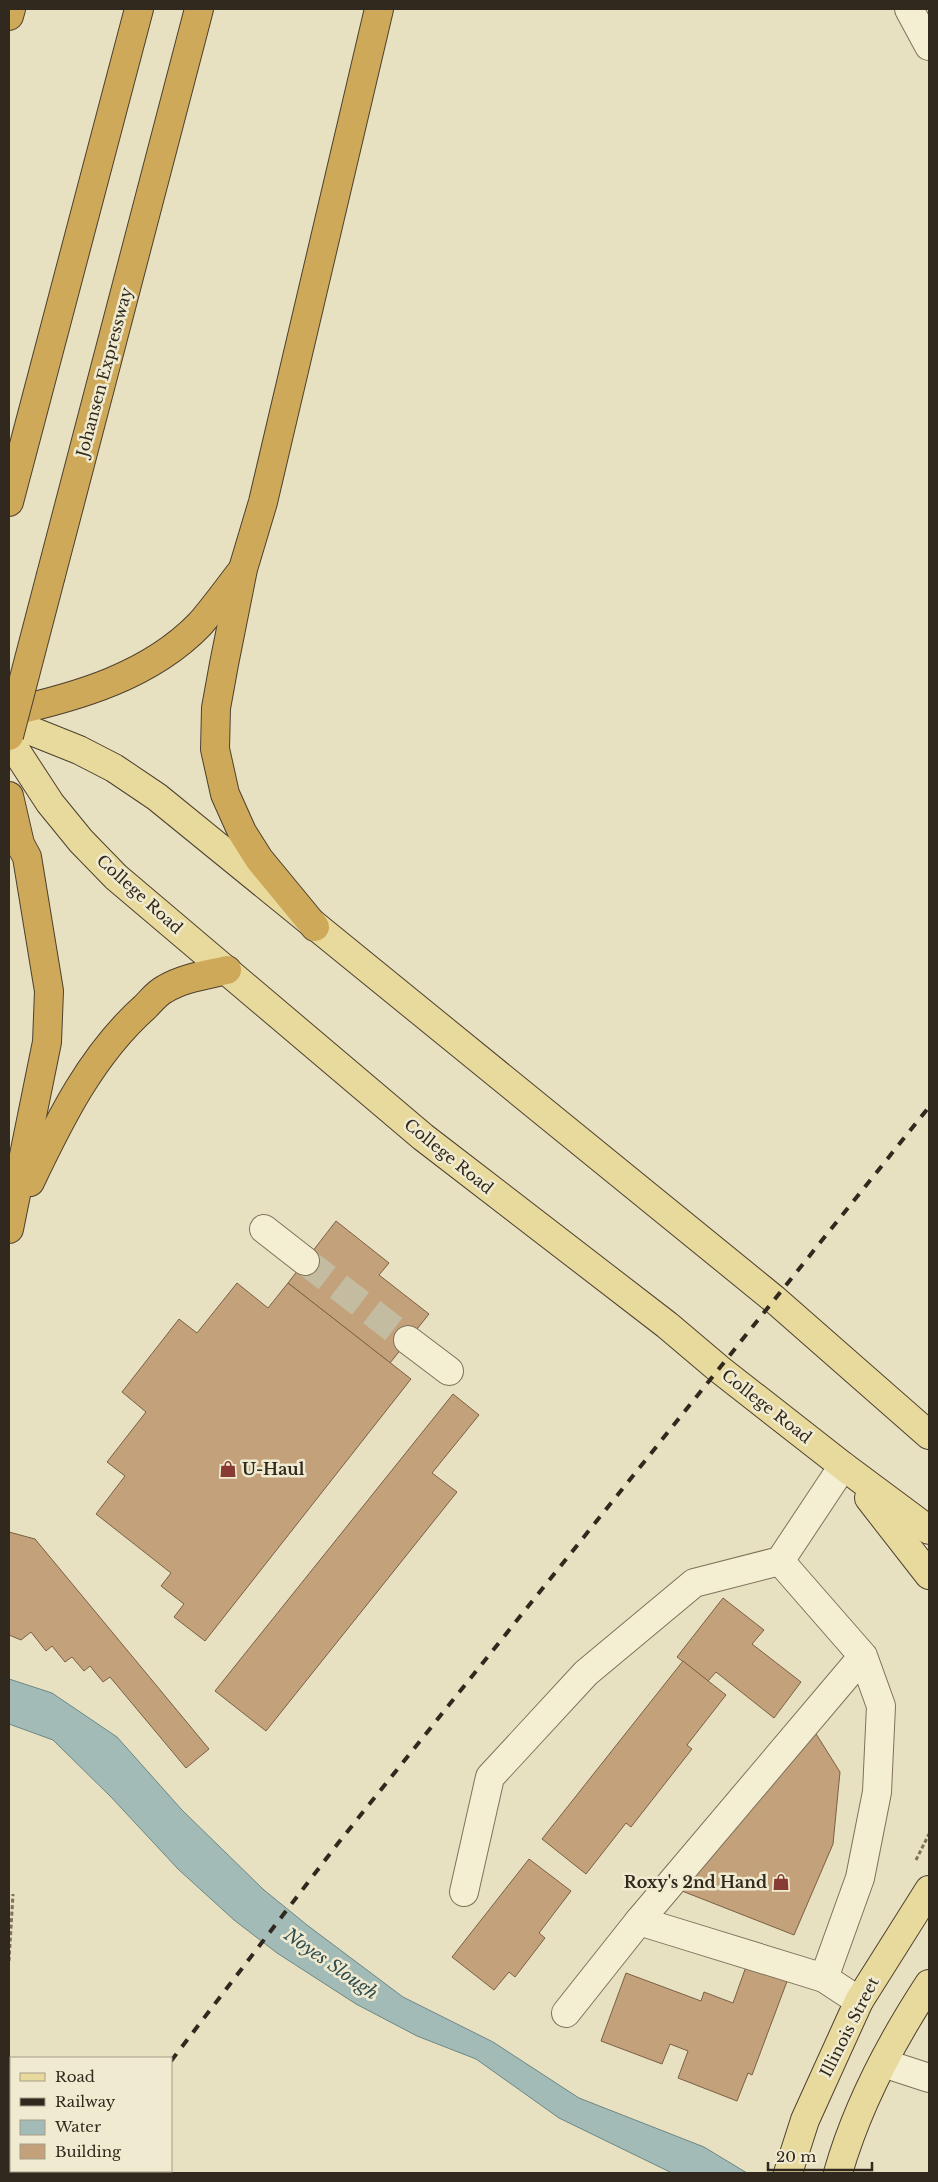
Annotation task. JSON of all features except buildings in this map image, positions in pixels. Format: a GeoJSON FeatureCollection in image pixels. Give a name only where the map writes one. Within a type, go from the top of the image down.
{"type":"FeatureCollection","features":[{"type":"Feature","properties":{"kind":"highway"},"geometry":{"type":"LineString","coordinates":[[9,16],[11,9]]}},
{"type":"Feature","properties":{"kind":"highway"},"geometry":{"type":"LineString","coordinates":[[9,502],[139,9]]}},
{"type":"Feature","properties":{"kind":"highway","name":"Johansen Expressway"},"geometry":{"type":"LineString","coordinates":[[9,738],[199,9]]}},
{"type":"Feature","properties":{"kind":"highway"},"geometry":{"type":"LineString","coordinates":[[315,927],[259,859],[242,832],[225,794],[215,749],[216,708],[243,569],[263,502],[379,9]]}},
{"type":"Feature","properties":{"kind":"highway"},"geometry":{"type":"LineString","coordinates":[[9,712],[54,702],[116,681],[164,654],[200,624],[243,569]]}},
{"type":"Feature","properties":{"kind":"highway"},"geometry":{"type":"LineString","coordinates":[[9,796],[20,844],[27,858],[49,991],[48,1042],[10,1224]]}},
{"type":"Feature","properties":{"kind":"highway"},"geometry":{"type":"LineString","coordinates":[[10,1224],[55,1130],[95,1063],[131,1019],[164,989],[184,980],[227,970]]}},
{"type":"Feature","properties":{"kind":"main road"},"geometry":{"type":"LineString","coordinates":[[9,722],[79,750],[129,777],[157,797],[774,1299],[929,1436]]}},
{"type":"Feature","properties":{"kind":"main road","name":"College Road"},"geometry":{"type":"LineString","coordinates":[[9,738],[50,803],[81,841],[116,877],[424,1137],[667,1325],[719,1369],[843,1466],[929,1530]]}},
{"type":"Feature","properties":{"kind":"main road"},"geometry":{"type":"LineString","coordinates":[[843,1466],[929,1575]]}},
{"type":"Feature","properties":{"kind":"main road","name":"Illinois Street"},"geometry":{"type":"LineString","coordinates":[[788,2173],[804,2120],[859,2001],[929,1890]]}},
{"type":"Feature","properties":{"kind":"main road"},"geometry":{"type":"LineString","coordinates":[[838,2173],[846,2146],[883,2063],[901,2026],[925,1994]]}},
{"type":"Feature","properties":{"kind":"street"},"geometry":{"type":"LineString","coordinates":[[909,9],[929,46]]}},
{"type":"Feature","properties":{"kind":"street"},"geometry":{"type":"LineString","coordinates":[[264,1229],[305,1261]]}},
{"type":"Feature","properties":{"kind":"street"},"geometry":{"type":"LineString","coordinates":[[408,1340],[449,1371]]}},
{"type":"Feature","properties":{"kind":"street"},"geometry":{"type":"LineString","coordinates":[[464,1892],[490,1777],[586,1673],[694,1583],[780,1561],[843,1466]]}},
{"type":"Feature","properties":{"kind":"street"},"geometry":{"type":"LineString","coordinates":[[780,1561],[863,1656],[882,1706],[877,1792],[860,1878],[824,1978]]}},
{"type":"Feature","properties":{"kind":"street"},"geometry":{"type":"LineString","coordinates":[[566,2013],[639,1920],[863,1656]]}},
{"type":"Feature","properties":{"kind":"street"},"geometry":{"type":"LineString","coordinates":[[639,1920],[824,1978],[859,2001]]}},
{"type":"Feature","properties":{"kind":"street"},"geometry":{"type":"LineString","coordinates":[[883,2063],[929,2078]]}},
{"type":"Feature","properties":{"kind":"path"},"geometry":{"type":"LineString","coordinates":[[9,1961],[13,1894]]}},
{"type":"Feature","properties":{"kind":"water","name":"Noyes Slough"},"geometry":{"type":"Polygon","coordinates":[[[9,1679],[52,1693],[117,1737],[182,1810],[264,1890],[307,1925],[403,1997],[493,2042],[579,2098],[704,2147],[747,2173],[672,2173],[559,2118],[476,2059],[417,2036],[356,2004],[277,1953],[234,1920],[178,1869],[111,1797],[53,1740],[9,1724],[9,1679]]]}},
{"type":"Feature","properties":{"kind":"tunnel"},"geometry":{"type":"LineString","coordinates":[[305,1261],[408,1340]]}},
{"type":"Feature","properties":{"kind":"railway"},"geometry":{"type":"LineString","coordinates":[[172,2060],[339,1842],[929,1107]]}},
{"type":"Feature","properties":{"kind":"place","name":"U-Haul"},"geometry":{"type":"Point","coordinates":[228,1469]}},
{"type":"Feature","properties":{"kind":"place","name":"Roxy's 2nd Hand"},"geometry":{"type":"Point","coordinates":[781,1882]}}]}
